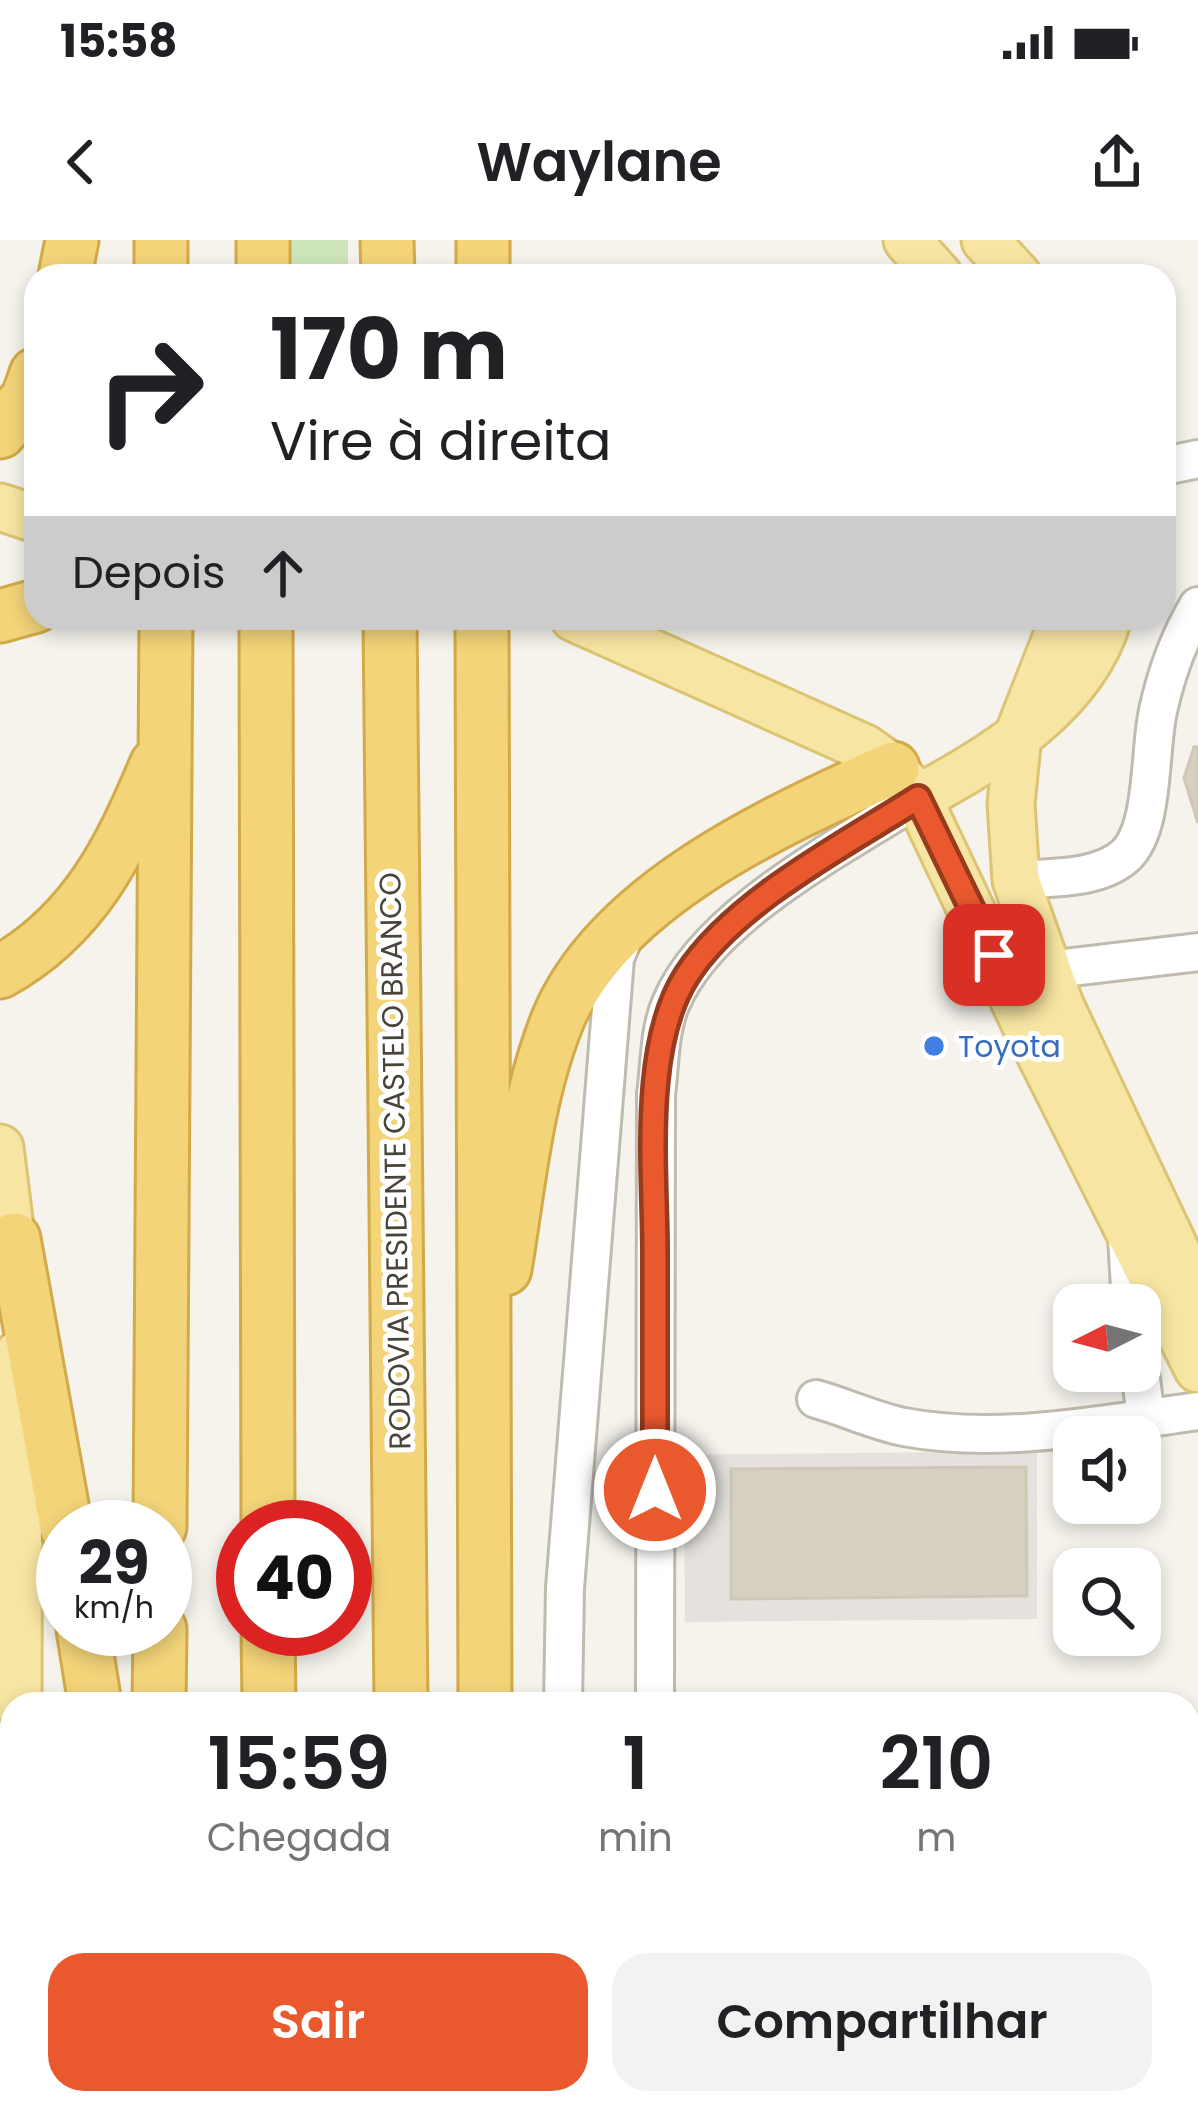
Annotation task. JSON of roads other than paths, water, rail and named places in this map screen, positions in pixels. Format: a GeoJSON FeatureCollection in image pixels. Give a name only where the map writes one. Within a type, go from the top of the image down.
{"type":"FeatureCollection","features":[{"type":"Feature","properties":{"kind":"highway"},"geometry":{"type":"LineString","coordinates":[[0,432],[24,403]]}},
{"type":"Feature","properties":{"kind":"highway"},"geometry":{"type":"LineString","coordinates":[[160,1500],[166,630]]}},
{"type":"Feature","properties":{"kind":"highway"},"geometry":{"type":"LineString","coordinates":[[266,630],[268,1500]]}},
{"type":"Feature","properties":{"kind":"highway"},"geometry":{"type":"LineString","coordinates":[[482,630],[484,1692]]}},
{"type":"Feature","properties":{"kind":"highway","name":"RODOVIA PRESIDENTE CASTELO BRANCO"},"geometry":{"type":"LineString","coordinates":[[390,641],[401,1692]]}},
{"type":"Feature","properties":{"kind":"highway"},"geometry":{"type":"LineString","coordinates":[[0,972],[57,931],[105,876],[166,722]]}},
{"type":"Feature","properties":{"kind":"highway"},"geometry":{"type":"LineString","coordinates":[[481,1411],[539,1075],[559,1017],[585,968],[632,916],[666,889],[716,860],[830,796],[906,783]]}},
{"type":"Feature","properties":{"kind":"highway"},"geometry":{"type":"LineString","coordinates":[[10,1266],[60,1500]]}},
{"type":"Feature","properties":{"kind":"highway"},"geometry":{"type":"LineString","coordinates":[[87,1656],[93,1692]]}},
{"type":"Feature","properties":{"kind":"highway"},"geometry":{"type":"LineString","coordinates":[[159,1692],[160,1656]]}},
{"type":"Feature","properties":{"kind":"highway"},"geometry":{"type":"LineString","coordinates":[[268,1656],[268,1692]]}},
{"type":"Feature","properties":{"kind":"main road"},"geometry":{"type":"LineString","coordinates":[[907,240],[928,264]]}},
{"type":"Feature","properties":{"kind":"main road"},"geometry":{"type":"LineString","coordinates":[[985,240],[1007,264]]}},
{"type":"Feature","properties":{"kind":"main road"},"geometry":{"type":"LineString","coordinates":[[601,630],[865,748],[906,783],[958,878],[1029,1032],[1198,1369]]}},
{"type":"Feature","properties":{"kind":"main road"},"geometry":{"type":"LineString","coordinates":[[1059,630],[1018,735],[1011,804],[1016,880],[1046,970],[1198,1297]]}},
{"type":"Feature","properties":{"kind":"main road"},"geometry":{"type":"LineString","coordinates":[[906,783],[960,776],[1018,735],[1067,693],[1105,630]]}},
{"type":"Feature","properties":{"kind":"main road"},"geometry":{"type":"LineString","coordinates":[[958,878],[1016,880]]}},
{"type":"Feature","properties":{"kind":"main road"},"geometry":{"type":"LineString","coordinates":[[0,1148],[10,1266],[18,1692]]}},
{"type":"Feature","properties":{"kind":"street"},"geometry":{"type":"LineString","coordinates":[[1016,880],[1086,873],[1127,854],[1142,830],[1163,690],[1198,605]]}},
{"type":"Feature","properties":{"kind":"street"},"geometry":{"type":"LineString","coordinates":[[656,1692],[656,1094],[670,1004],[689,971],[726,932],[818,861],[906,783]]}},
{"type":"Feature","properties":{"kind":"street"},"geometry":{"type":"LineString","coordinates":[[563,1692],[565,1588],[613,978],[615,958],[632,916]]}},
{"type":"Feature","properties":{"kind":"street"},"geometry":{"type":"LineString","coordinates":[[1046,970],[1198,952]]}},
{"type":"Feature","properties":{"kind":"street"},"geometry":{"type":"LineString","coordinates":[[1126,1226],[1130,1284]]}},
{"type":"Feature","properties":{"kind":"street"},"geometry":{"type":"LineString","coordinates":[[816,1399],[903,1427],[1053,1429]]}},
{"type":"Feature","properties":{"kind":"street"},"geometry":{"type":"LineString","coordinates":[[1161,1416],[1198,1411]]}},
{"type":"Feature","properties":{"kind":"place","name":"Toyota"},"geometry":{"type":"Point","coordinates":[934,1046]}}]}
